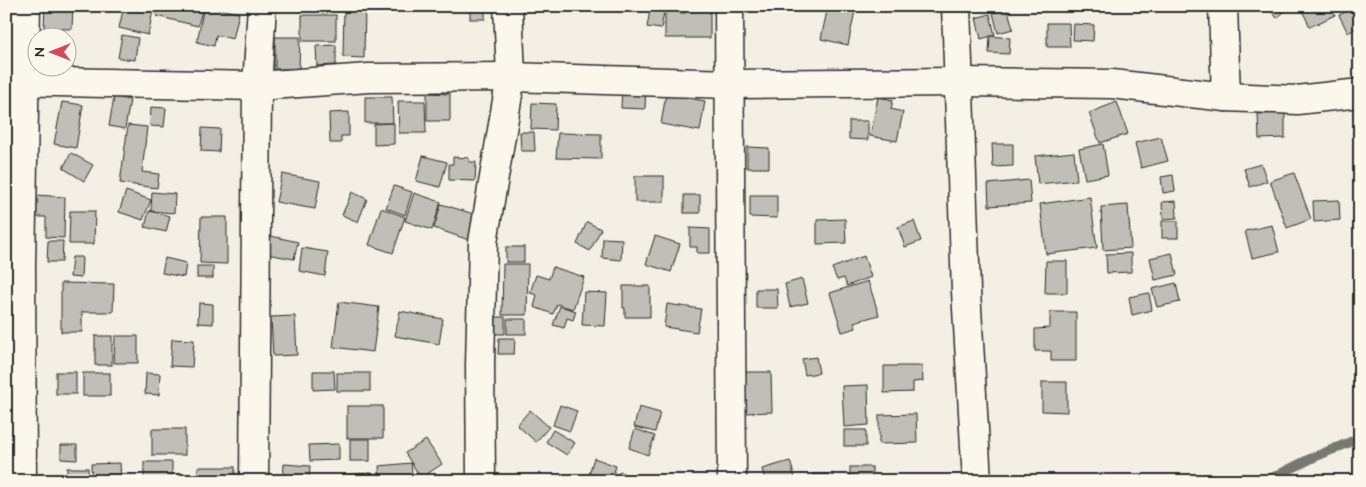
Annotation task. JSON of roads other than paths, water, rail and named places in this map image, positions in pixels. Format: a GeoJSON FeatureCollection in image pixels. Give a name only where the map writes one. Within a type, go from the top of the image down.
{"type":"FeatureCollection","features":[{"type":"Feature","properties":{"kind":"street"},"geometry":{"type":"LineString","coordinates":[[22,481],[21,265],[16,82],[26,6]]}},
{"type":"Feature","properties":{"kind":"street"},"geometry":{"type":"LineString","coordinates":[[254,481],[257,86],[262,6]]}},
{"type":"Feature","properties":{"kind":"street"},"geometry":{"type":"LineString","coordinates":[[481,481],[480,365],[483,242],[511,77],[508,6]]}},
{"type":"Feature","properties":{"kind":"street"},"geometry":{"type":"LineString","coordinates":[[730,6],[732,481]]}},
{"type":"Feature","properties":{"kind":"street"},"geometry":{"type":"LineString","coordinates":[[956,6],[966,291],[977,481]]}},
{"type":"Feature","properties":{"kind":"street"},"geometry":{"type":"LineString","coordinates":[[1223,6],[1226,97]]}},
{"type":"Feature","properties":{"kind":"street"},"geometry":{"type":"LineString","coordinates":[[16,82],[257,86],[369,78],[511,77],[730,84],[958,82],[1112,84],[1226,97],[1297,100],[1360,93]]}},
{"type":"Feature","properties":{"kind":"waterway"},"geometry":{"type":"LineString","coordinates":[[1266,481],[1312,458],[1360,438]]}}]}
